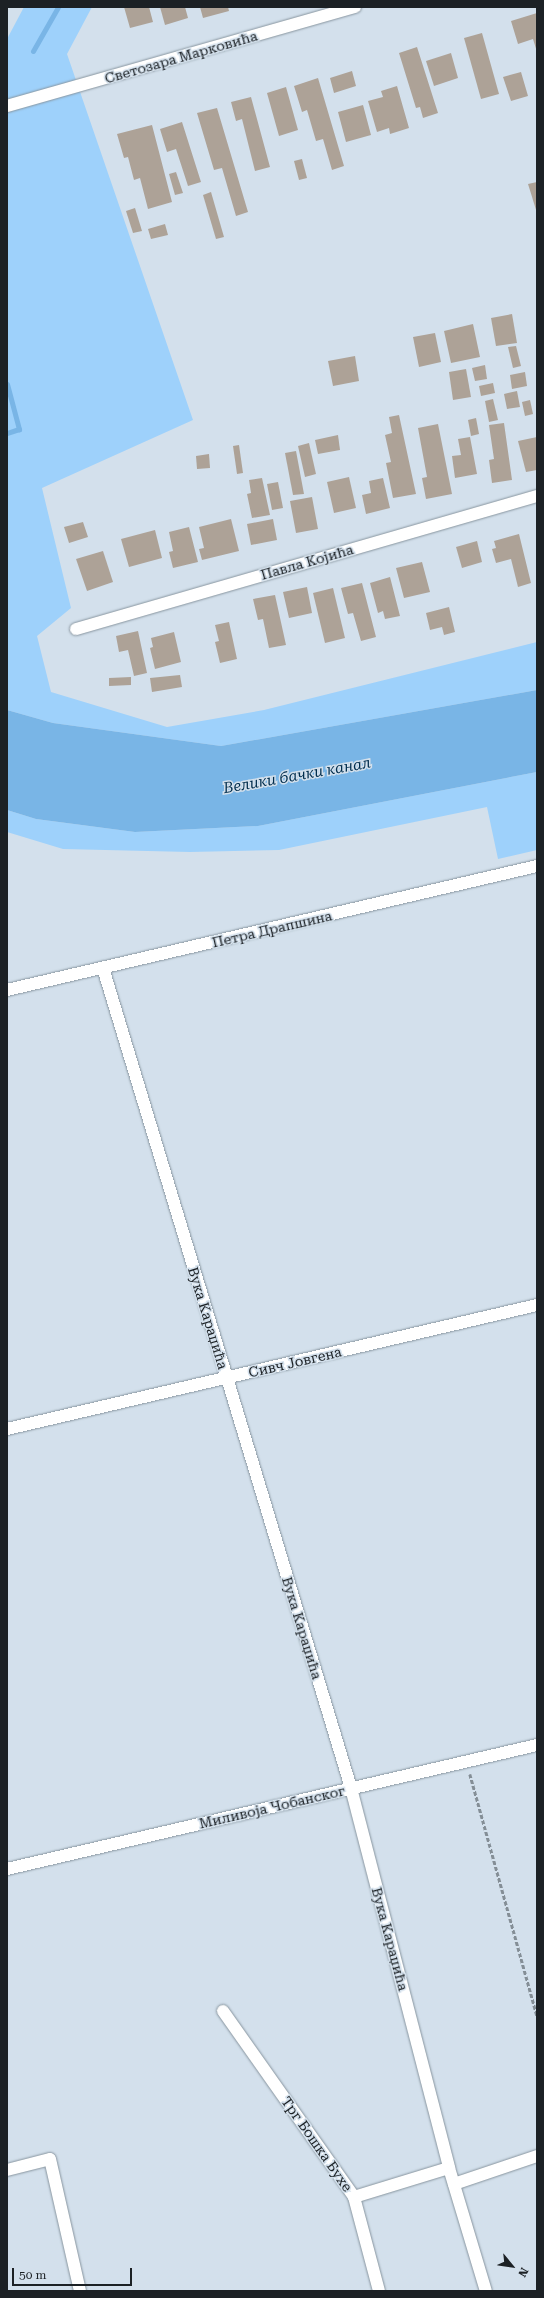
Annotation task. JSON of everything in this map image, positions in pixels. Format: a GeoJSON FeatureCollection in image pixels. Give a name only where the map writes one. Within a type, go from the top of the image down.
{"type":"FeatureCollection","features":[{"type":"Feature","properties":{"kind":"street","name":"Светозара Марковића"},"geometry":{"type":"LineString","coordinates":[[7,106],[355,7]]}},
{"type":"Feature","properties":{"kind":"street","name":"Павла Којића"},"geometry":{"type":"LineString","coordinates":[[76,629],[537,496]]}},
{"type":"Feature","properties":{"kind":"street","name":"Петра Драпшина"},"geometry":{"type":"LineString","coordinates":[[7,990],[537,866]]}},
{"type":"Feature","properties":{"kind":"street","name":"Вука Караџића"},"geometry":{"type":"LineString","coordinates":[[104,968],[226,1378],[351,1788],[454,2184],[486,2291]]}},
{"type":"Feature","properties":{"kind":"street","name":"Сивч Јовгена"},"geometry":{"type":"LineString","coordinates":[[7,1430],[537,1304]]}},
{"type":"Feature","properties":{"kind":"street","name":"Миливоја Чобанског"},"geometry":{"type":"LineString","coordinates":[[7,1869],[537,1745]]}},
{"type":"Feature","properties":{"kind":"street","name":"Трг Бошка Бухе"},"geometry":{"type":"LineString","coordinates":[[224,2011],[354,2197],[379,2291]]}},
{"type":"Feature","properties":{"kind":"street"},"geometry":{"type":"LineString","coordinates":[[454,2184],[537,2156]]}},
{"type":"Feature","properties":{"kind":"street"},"geometry":{"type":"LineString","coordinates":[[10,2166],[50,2159],[80,2291]]}},
{"type":"Feature","properties":{"kind":"street"},"geometry":{"type":"LineString","coordinates":[[354,2197],[450,2168]]}},
{"type":"Feature","properties":{"kind":"path"},"geometry":{"type":"LineString","coordinates":[[466,1761],[537,2016]]}},
{"type":"Feature","properties":{"kind":"shaded area"},"geometry":{"type":"Polygon","coordinates":[[[24,7],[92,7],[67,54],[193,420],[42,488],[71,608],[37,636],[51,692],[167,727],[264,710],[537,642],[537,690],[221,746],[53,723],[7,710],[7,39],[24,7]]]}},
{"type":"Feature","properties":{"kind":"shaded area"},"geometry":{"type":"Polygon","coordinates":[[[537,772],[537,850],[498,859],[487,807],[279,850],[190,852],[63,849],[7,832],[7,810],[36,819],[135,832],[258,826],[537,772]]]}},
{"type":"Feature","properties":{"kind":"water","name":"Велики бачки канал"},"geometry":{"type":"Polygon","coordinates":[[[537,690],[537,772],[258,826],[135,832],[36,819],[7,810],[7,710],[53,723],[221,746],[537,690]]]}},
{"type":"Feature","properties":{"kind":"building"},"geometry":{"type":"Polygon","coordinates":[[[124,7],[149,7],[153,22],[130,28],[124,7]]]}},
{"type":"Feature","properties":{"kind":"building"},"geometry":{"type":"Polygon","coordinates":[[[160,7],[185,7],[188,18],[165,25],[160,7]]]}},
{"type":"Feature","properties":{"kind":"building"},"geometry":{"type":"Polygon","coordinates":[[[200,7],[228,7],[229,11],[203,18],[200,7]]]}},
{"type":"Feature","properties":{"kind":"building"},"geometry":{"type":"Polygon","coordinates":[[[537,13],[537,52],[533,39],[518,44],[511,21],[537,13]]]}},
{"type":"Feature","properties":{"kind":"building"},"geometry":{"type":"Polygon","coordinates":[[[482,33],[499,94],[481,99],[464,38],[482,33]]]}},
{"type":"Feature","properties":{"kind":"building"},"geometry":{"type":"Polygon","coordinates":[[[417,47],[438,113],[423,118],[420,107],[416,108],[399,53],[417,47]]]}},
{"type":"Feature","properties":{"kind":"building"},"geometry":{"type":"Polygon","coordinates":[[[451,53],[458,78],[434,86],[426,61],[451,53]]]}},
{"type":"Feature","properties":{"kind":"building"},"geometry":{"type":"Polygon","coordinates":[[[352,71],[356,86],[334,93],[330,78],[352,71]]]}},
{"type":"Feature","properties":{"kind":"building"},"geometry":{"type":"Polygon","coordinates":[[[521,72],[528,96],[511,101],[503,77],[521,72]]]}},
{"type":"Feature","properties":{"kind":"building"},"geometry":{"type":"Polygon","coordinates":[[[318,78],[344,166],[332,170],[323,139],[316,141],[307,110],[302,112],[294,86],[318,78]]]}},
{"type":"Feature","properties":{"kind":"building"},"geometry":{"type":"Polygon","coordinates":[[[397,86],[409,128],[390,134],[389,128],[377,132],[368,101],[383,97],[381,91],[397,86]]]}},
{"type":"Feature","properties":{"kind":"building"},"geometry":{"type":"Polygon","coordinates":[[[286,87],[298,130],[279,136],[267,93],[286,87]]]}},
{"type":"Feature","properties":{"kind":"building"},"geometry":{"type":"Polygon","coordinates":[[[251,97],[270,167],[255,171],[242,119],[236,121],[231,102],[251,97]]]}},
{"type":"Feature","properties":{"kind":"building"},"geometry":{"type":"Polygon","coordinates":[[[363,105],[371,135],[346,142],[338,112],[363,105]]]}},
{"type":"Feature","properties":{"kind":"building"},"geometry":{"type":"Polygon","coordinates":[[[217,108],[248,212],[236,216],[222,168],[214,170],[197,113],[217,108]]]}},
{"type":"Feature","properties":{"kind":"building"},"geometry":{"type":"Polygon","coordinates":[[[182,122],[201,182],[188,186],[176,149],[167,152],[160,129],[182,122]]]}},
{"type":"Feature","properties":{"kind":"building"},"geometry":{"type":"Polygon","coordinates":[[[152,125],[172,202],[148,209],[140,178],[134,180],[128,157],[124,158],[117,134],[152,125]]]}},
{"type":"Feature","properties":{"kind":"building"},"geometry":{"type":"Polygon","coordinates":[[[302,159],[307,178],[299,180],[294,161],[302,159]]]}},
{"type":"Feature","properties":{"kind":"building"},"geometry":{"type":"Polygon","coordinates":[[[176,172],[183,193],[175,195],[169,174],[176,172]]]}},
{"type":"Feature","properties":{"kind":"building"},"geometry":{"type":"Polygon","coordinates":[[[537,182],[537,213],[528,184],[537,182]]]}},
{"type":"Feature","properties":{"kind":"building"},"geometry":{"type":"Polygon","coordinates":[[[211,192],[224,237],[216,239],[203,195],[211,192]]]}},
{"type":"Feature","properties":{"kind":"building"},"geometry":{"type":"Polygon","coordinates":[[[135,208],[142,231],[133,233],[126,211],[135,208]]]}},
{"type":"Feature","properties":{"kind":"building"},"geometry":{"type":"Polygon","coordinates":[[[165,224],[168,235],[151,239],[148,229],[165,224]]]}},
{"type":"Feature","properties":{"kind":"building"},"geometry":{"type":"Polygon","coordinates":[[[512,314],[517,343],[496,346],[491,318],[512,314]]]}},
{"type":"Feature","properties":{"kind":"building"},"geometry":{"type":"Polygon","coordinates":[[[473,324],[480,357],[451,363],[444,331],[473,324]]]}},
{"type":"Feature","properties":{"kind":"building"},"geometry":{"type":"Polygon","coordinates":[[[435,333],[441,362],[419,367],[413,337],[435,333]]]}},
{"type":"Feature","properties":{"kind":"building"},"geometry":{"type":"Polygon","coordinates":[[[516,346],[521,366],[513,368],[508,347],[516,346]]]}},
{"type":"Feature","properties":{"kind":"building"},"geometry":{"type":"Polygon","coordinates":[[[355,356],[359,381],[333,386],[328,361],[355,356]]]}},
{"type":"Feature","properties":{"kind":"building"},"geometry":{"type":"Polygon","coordinates":[[[485,365],[487,379],[475,381],[472,368],[485,365]]]}},
{"type":"Feature","properties":{"kind":"building"},"geometry":{"type":"Polygon","coordinates":[[[466,369],[471,397],[453,400],[449,372],[466,369]]]}},
{"type":"Feature","properties":{"kind":"building"},"geometry":{"type":"Polygon","coordinates":[[[525,372],[527,386],[512,389],[510,375],[525,372]]]}},
{"type":"Feature","properties":{"kind":"building"},"geometry":{"type":"Polygon","coordinates":[[[493,383],[495,393],[481,396],[479,386],[493,383]]]}},
{"type":"Feature","properties":{"kind":"building"},"geometry":{"type":"Polygon","coordinates":[[[517,391],[520,407],[507,409],[504,394],[517,391]]]}},
{"type":"Feature","properties":{"kind":"building"},"geometry":{"type":"Polygon","coordinates":[[[493,399],[498,420],[489,422],[485,401],[493,399]]]}},
{"type":"Feature","properties":{"kind":"building"},"geometry":{"type":"Polygon","coordinates":[[[530,400],[533,414],[525,416],[522,402],[530,400]]]}},
{"type":"Feature","properties":{"kind":"building"},"geometry":{"type":"Polygon","coordinates":[[[399,415],[416,494],[393,498],[386,463],[391,462],[385,435],[392,433],[389,417],[399,415]]]}},
{"type":"Feature","properties":{"kind":"building"},"geometry":{"type":"Polygon","coordinates":[[[476,418],[479,434],[471,436],[468,420],[476,418]]]}},
{"type":"Feature","properties":{"kind":"building"},"geometry":{"type":"Polygon","coordinates":[[[504,423],[512,480],[492,483],[489,460],[494,459],[489,425],[504,423]]]}},
{"type":"Feature","properties":{"kind":"building"},"geometry":{"type":"Polygon","coordinates":[[[438,424],[452,494],[426,499],[422,478],[427,477],[418,428],[438,424]]]}},
{"type":"Feature","properties":{"kind":"building"},"geometry":{"type":"Polygon","coordinates":[[[338,435],[340,450],[318,454],[315,440],[338,435]]]}},
{"type":"Feature","properties":{"kind":"building"},"geometry":{"type":"Polygon","coordinates":[[[470,437],[477,474],[455,478],[452,456],[461,455],[458,439],[470,437]]]}},
{"type":"Feature","properties":{"kind":"building"},"geometry":{"type":"Polygon","coordinates":[[[537,437],[537,470],[526,472],[518,441],[537,437]]]}},
{"type":"Feature","properties":{"kind":"building"},"geometry":{"type":"Polygon","coordinates":[[[309,443],[316,474],[305,477],[298,446],[309,443]]]}},
{"type":"Feature","properties":{"kind":"building"},"geometry":{"type":"Polygon","coordinates":[[[239,445],[243,473],[237,474],[233,446],[239,445]]]}},
{"type":"Feature","properties":{"kind":"building"},"geometry":{"type":"Polygon","coordinates":[[[296,451],[304,494],[293,495],[285,453],[296,451]]]}},
{"type":"Feature","properties":{"kind":"building"},"geometry":{"type":"Polygon","coordinates":[[[209,454],[210,468],[197,469],[196,456],[209,454]]]}},
{"type":"Feature","properties":{"kind":"building"},"geometry":{"type":"Polygon","coordinates":[[[349,477],[356,508],[334,513],[327,482],[349,477]]]}},
{"type":"Feature","properties":{"kind":"building"},"geometry":{"type":"Polygon","coordinates":[[[262,478],[270,515],[252,518],[247,494],[251,493],[249,480],[262,478]]]}},
{"type":"Feature","properties":{"kind":"building"},"geometry":{"type":"Polygon","coordinates":[[[383,478],[390,508],[366,514],[362,495],[371,493],[369,481],[383,478]]]}},
{"type":"Feature","properties":{"kind":"building"},"geometry":{"type":"Polygon","coordinates":[[[278,482],[283,508],[272,510],[267,484],[278,482]]]}},
{"type":"Feature","properties":{"kind":"building"},"geometry":{"type":"Polygon","coordinates":[[[312,497],[318,529],[296,533],[290,501],[312,497]]]}},
{"type":"Feature","properties":{"kind":"building"},"geometry":{"type":"Polygon","coordinates":[[[231,519],[239,551],[202,560],[199,549],[204,548],[199,527],[231,519]]]}},
{"type":"Feature","properties":{"kind":"building"},"geometry":{"type":"Polygon","coordinates":[[[273,519],[277,540],[251,545],[247,524],[273,519]]]}},
{"type":"Feature","properties":{"kind":"building"},"geometry":{"type":"Polygon","coordinates":[[[83,522],[88,537],[69,543],[64,527],[83,522]]]}},
{"type":"Feature","properties":{"kind":"building"},"geometry":{"type":"Polygon","coordinates":[[[189,527],[198,562],[173,568],[169,552],[173,551],[169,532],[189,527]]]}},
{"type":"Feature","properties":{"kind":"building"},"geometry":{"type":"Polygon","coordinates":[[[155,530],[162,558],[129,567],[121,539],[155,530]]]}},
{"type":"Feature","properties":{"kind":"building"},"geometry":{"type":"Polygon","coordinates":[[[519,534],[531,583],[518,587],[511,559],[496,563],[492,549],[496,548],[494,541],[519,534]]]}},
{"type":"Feature","properties":{"kind":"building"},"geometry":{"type":"Polygon","coordinates":[[[477,541],[482,562],[462,568],[456,547],[477,541]]]}},
{"type":"Feature","properties":{"kind":"building"},"geometry":{"type":"Polygon","coordinates":[[[103,551],[113,582],[87,591],[76,559],[103,551]]]}},
{"type":"Feature","properties":{"kind":"building"},"geometry":{"type":"Polygon","coordinates":[[[422,562],[430,592],[404,598],[396,568],[422,562]]]}},
{"type":"Feature","properties":{"kind":"building"},"geometry":{"type":"Polygon","coordinates":[[[390,577],[400,616],[385,619],[383,611],[378,613],[370,583],[390,577]]]}},
{"type":"Feature","properties":{"kind":"building"},"geometry":{"type":"Polygon","coordinates":[[[362,583],[376,637],[361,641],[353,613],[348,614],[341,588],[362,583]]]}},
{"type":"Feature","properties":{"kind":"building"},"geometry":{"type":"Polygon","coordinates":[[[307,587],[312,613],[289,618],[283,592],[307,587]]]}},
{"type":"Feature","properties":{"kind":"building"},"geometry":{"type":"Polygon","coordinates":[[[333,588],[345,638],[325,643],[313,593],[333,588]]]}},
{"type":"Feature","properties":{"kind":"building"},"geometry":{"type":"Polygon","coordinates":[[[275,595],[286,645],[269,648],[263,619],[258,620],[253,599],[275,595]]]}},
{"type":"Feature","properties":{"kind":"building"},"geometry":{"type":"Polygon","coordinates":[[[449,607],[455,632],[444,635],[442,627],[430,630],[426,613],[449,607]]]}},
{"type":"Feature","properties":{"kind":"building"},"geometry":{"type":"Polygon","coordinates":[[[229,622],[237,659],[220,663],[215,642],[219,641],[215,625],[229,622]]]}},
{"type":"Feature","properties":{"kind":"building"},"geometry":{"type":"Polygon","coordinates":[[[138,631],[147,673],[134,676],[128,650],[119,652],[116,636],[138,631]]]}},
{"type":"Feature","properties":{"kind":"building"},"geometry":{"type":"Polygon","coordinates":[[[174,632],[181,662],[155,669],[150,648],[153,647],[151,638],[174,632]]]}},
{"type":"Feature","properties":{"kind":"building"},"geometry":{"type":"Polygon","coordinates":[[[180,675],[182,687],[152,692],[150,678],[180,675]]]}},
{"type":"Feature","properties":{"kind":"building"},"geometry":{"type":"Polygon","coordinates":[[[131,677],[131,685],[109,686],[109,678],[131,677]]]}},
{"type":"Feature","properties":{"kind":"waterway"},"geometry":{"type":"LineString","coordinates":[[33,51],[58,7]]}},
{"type":"Feature","properties":{"kind":"waterway"},"geometry":{"type":"LineString","coordinates":[[7,384],[19,429],[7,433]]}}]}
